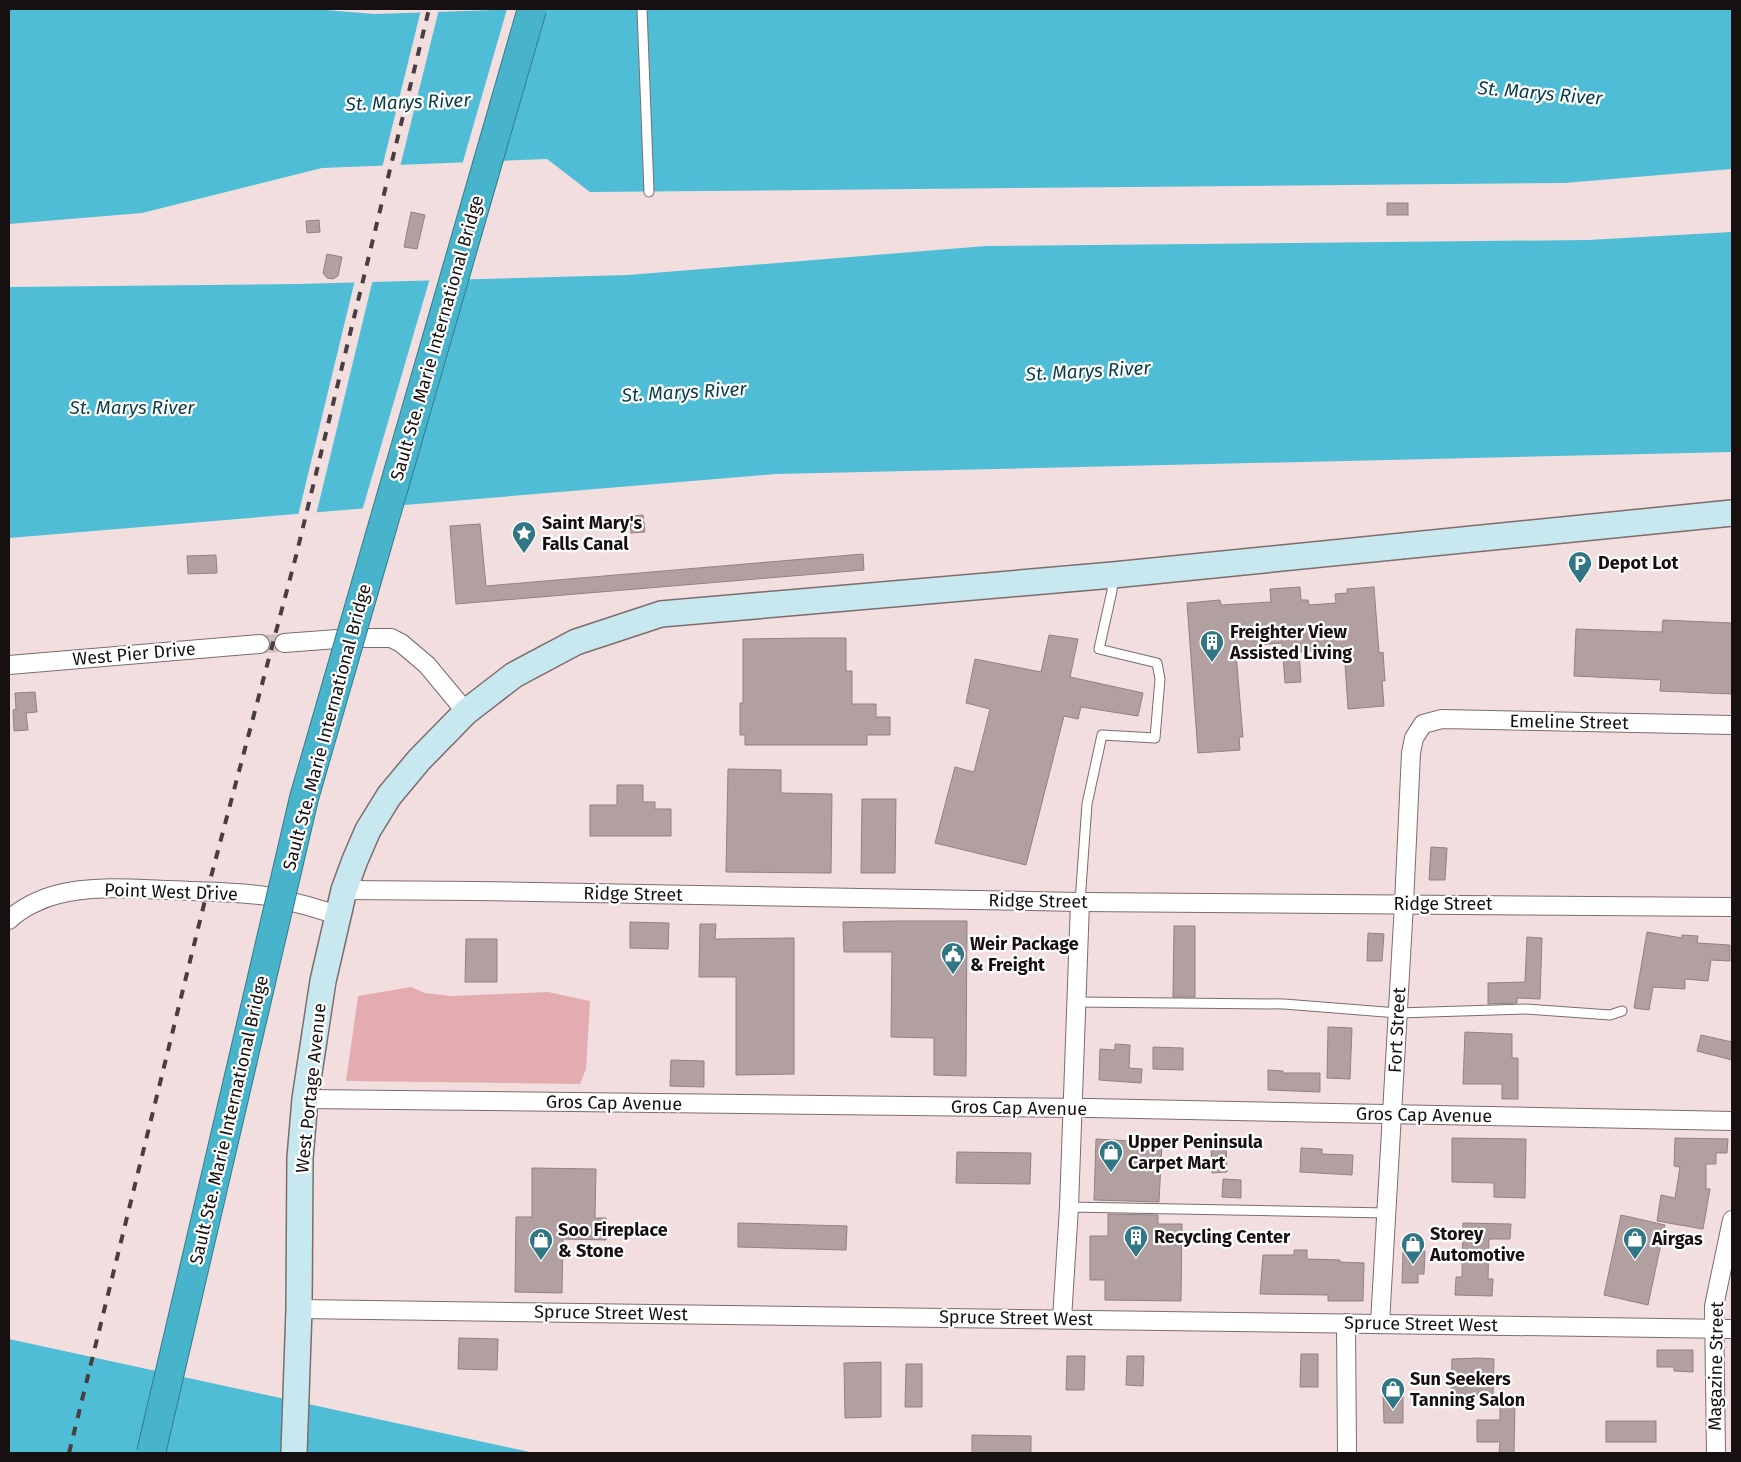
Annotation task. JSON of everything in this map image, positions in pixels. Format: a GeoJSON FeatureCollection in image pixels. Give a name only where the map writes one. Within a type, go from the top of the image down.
{"type":"FeatureCollection","features":[{"type":"Feature","properties":{"kind":"highway","name":"Sault Ste. Marie International Bridge"},"geometry":{"type":"LineString","coordinates":[[151,1453],[304,798],[532,9]]}},
{"type":"Feature","properties":{"kind":"street","name":"West Portage Avenue"},"geometry":{"type":"LineString","coordinates":[[294,1453],[299,1309],[300,1158],[305,1099],[323,981],[344,890],[368,830],[389,796],[466,712],[514,675],[576,642],[661,614],[1113,575],[1732,514]]}},
{"type":"Feature","properties":{"kind":"street"},"geometry":{"type":"LineString","coordinates":[[284,643],[350,638],[390,638],[401,643],[427,665],[466,712]]}},
{"type":"Feature","properties":{"kind":"street","name":"West Pier Drive"},"geometry":{"type":"LineString","coordinates":[[9,665],[260,644]]}},
{"type":"Feature","properties":{"kind":"street","name":"Emeline Street"},"geometry":{"type":"LineString","coordinates":[[1414,738],[1423,724],[1442,719],[1732,725]]}},
{"type":"Feature","properties":{"kind":"street","name":"Fort Street"},"geometry":{"type":"LineString","coordinates":[[1380,1323],[1393,1114],[1410,753],[1414,738]]}},
{"type":"Feature","properties":{"kind":"street","name":"Point West Drive"},"geometry":{"type":"LineString","coordinates":[[10,915],[58,894],[115,888],[255,895],[309,906],[338,915]]}},
{"type":"Feature","properties":{"kind":"street","name":"Ridge Street"},"geometry":{"type":"LineString","coordinates":[[344,890],[1080,902],[1732,907]]}},
{"type":"Feature","properties":{"kind":"street"},"geometry":{"type":"LineString","coordinates":[[1062,1319],[1069,1207],[1080,902]]}},
{"type":"Feature","properties":{"kind":"street","name":"Gros Cap Avenue"},"geometry":{"type":"LineString","coordinates":[[305,1099],[1072,1108],[1732,1121]]}},
{"type":"Feature","properties":{"kind":"street","name":"Magazine Street"},"geometry":{"type":"LineString","coordinates":[[1716,1453],[1714,1306],[1732,1220]]}},
{"type":"Feature","properties":{"kind":"street","name":"Spruce Street West"},"geometry":{"type":"LineString","coordinates":[[299,1309],[1732,1329]]}},
{"type":"Feature","properties":{"kind":"street"},"geometry":{"type":"LineString","coordinates":[[1346,1323],[1347,1453]]}},
{"type":"Feature","properties":{"kind":"lane"},"geometry":{"type":"LineString","coordinates":[[642,9],[649,192]]}},
{"type":"Feature","properties":{"kind":"lane"},"geometry":{"type":"LineString","coordinates":[[1080,902],[1087,804],[1102,735],[1155,738],[1160,679],[1158,663],[1099,649],[1112,591],[1113,575]]}},
{"type":"Feature","properties":{"kind":"lane"},"geometry":{"type":"LineString","coordinates":[[1076,1002],[1284,1004],[1398,1013],[1526,1009],[1610,1015],[1622,1011]]}},
{"type":"Feature","properties":{"kind":"lane"},"geometry":{"type":"LineString","coordinates":[[1069,1207],[1387,1213]]}},
{"type":"Feature","properties":{"kind":"shaded area"},"geometry":{"type":"Polygon","coordinates":[[[411,987],[425,993],[451,996],[548,992],[590,1001],[586,1069],[580,1084],[346,1081],[358,996],[411,987]]]}},
{"type":"Feature","properties":{"kind":"water","name":"St. Marys River"},"geometry":{"type":"Polygon","coordinates":[[[9,9],[312,9],[375,14],[527,9],[1732,9],[1732,169],[1564,183],[590,192],[547,159],[322,168],[142,213],[9,224],[9,9]]]}},
{"type":"Feature","properties":{"kind":"water","name":"St. Marys River"},"geometry":{"type":"Polygon","coordinates":[[[1732,232],[1732,452],[776,474],[9,538],[9,287],[298,284],[628,275],[986,246],[1588,240],[1732,232]]]}},
{"type":"Feature","properties":{"kind":"water"},"geometry":{"type":"Polygon","coordinates":[[[9,1339],[534,1453],[9,1453],[9,1339]]]}},
{"type":"Feature","properties":{"kind":"pier"},"geometry":{"type":"Polygon","coordinates":[[[439,9],[400,167],[382,168],[421,10],[439,9]]]}},
{"type":"Feature","properties":{"kind":"pier"},"geometry":{"type":"Polygon","coordinates":[[[507,9],[538,9],[493,164],[462,165],[507,9]]]}},
{"type":"Feature","properties":{"kind":"pier"},"geometry":{"type":"Polygon","coordinates":[[[462,277],[397,508],[362,511],[430,278],[462,277]]]}},
{"type":"Feature","properties":{"kind":"pier"},"geometry":{"type":"Polygon","coordinates":[[[373,279],[316,515],[298,516],[355,280],[373,279]]]}},
{"type":"Feature","properties":{"kind":"building"},"geometry":{"type":"Polygon","coordinates":[[[1387,203],[1408,203],[1408,215],[1387,215],[1387,203]]]}},
{"type":"Feature","properties":{"kind":"building"},"geometry":{"type":"Polygon","coordinates":[[[411,212],[425,215],[417,249],[404,247],[411,212]]]}},
{"type":"Feature","properties":{"kind":"building"},"geometry":{"type":"Polygon","coordinates":[[[319,220],[320,232],[307,233],[306,221],[319,220]]]}},
{"type":"Feature","properties":{"kind":"building"},"geometry":{"type":"Polygon","coordinates":[[[327,254],[342,257],[338,276],[333,279],[327,278],[323,273],[327,254]]]}},
{"type":"Feature","properties":{"kind":"building"},"geometry":{"type":"Polygon","coordinates":[[[643,515],[645,532],[631,533],[630,516],[643,515]]]}},
{"type":"Feature","properties":{"kind":"building"},"geometry":{"type":"Polygon","coordinates":[[[480,524],[486,586],[863,554],[864,570],[456,604],[450,526],[480,524]]]}},
{"type":"Feature","properties":{"kind":"building"},"geometry":{"type":"Polygon","coordinates":[[[216,555],[217,573],[188,574],[187,556],[216,555]]]}},
{"type":"Feature","properties":{"kind":"building","name":"Freighter View Assisted Living"},"geometry":{"type":"Polygon","coordinates":[[[1300,587],[1301,600],[1308,600],[1309,605],[1336,603],[1335,594],[1347,593],[1347,589],[1374,587],[1379,653],[1383,652],[1385,681],[1382,681],[1384,706],[1348,709],[1344,648],[1299,652],[1301,682],[1285,683],[1282,643],[1256,645],[1256,652],[1236,653],[1243,737],[1239,737],[1240,750],[1198,753],[1187,603],[1220,600],[1221,605],[1271,602],[1270,589],[1300,587]]]}},
{"type":"Feature","properties":{"kind":"building"},"geometry":{"type":"Polygon","coordinates":[[[1663,620],[1732,623],[1732,694],[1660,691],[1661,680],[1574,676],[1576,629],[1662,632],[1663,620]]]}},
{"type":"Feature","properties":{"kind":"building"},"geometry":{"type":"Polygon","coordinates":[[[1049,635],[1078,639],[1070,677],[1143,693],[1138,716],[1081,707],[1078,719],[1064,716],[1026,865],[935,843],[955,767],[974,772],[990,709],[966,703],[975,659],[1041,672],[1049,635]]]}},
{"type":"Feature","properties":{"kind":"building"},"geometry":{"type":"Polygon","coordinates":[[[846,638],[846,671],[852,671],[852,704],[876,704],[876,717],[890,717],[890,735],[867,735],[867,745],[745,745],[745,735],[740,735],[740,703],[743,703],[743,639],[846,638]]]}},
{"type":"Feature","properties":{"kind":"building"},"geometry":{"type":"Polygon","coordinates":[[[35,692],[37,712],[26,713],[28,730],[14,731],[13,710],[16,709],[15,693],[35,692]]]}},
{"type":"Feature","properties":{"kind":"building"},"geometry":{"type":"Polygon","coordinates":[[[728,769],[781,770],[781,793],[832,794],[831,873],[726,872],[728,769]]]}},
{"type":"Feature","properties":{"kind":"building"},"geometry":{"type":"Polygon","coordinates":[[[617,785],[643,785],[643,802],[655,802],[655,809],[671,809],[671,836],[590,836],[590,805],[617,805],[617,785]]]}},
{"type":"Feature","properties":{"kind":"building"},"geometry":{"type":"Polygon","coordinates":[[[862,799],[896,799],[895,873],[861,873],[862,799]]]}},
{"type":"Feature","properties":{"kind":"building"},"geometry":{"type":"Polygon","coordinates":[[[1431,847],[1447,848],[1445,880],[1429,880],[1431,847]]]}},
{"type":"Feature","properties":{"kind":"building"},"geometry":{"type":"Polygon","coordinates":[[[967,921],[966,1076],[934,1075],[934,1038],[891,1037],[892,952],[844,952],[843,922],[967,921]]]}},
{"type":"Feature","properties":{"kind":"building"},"geometry":{"type":"Polygon","coordinates":[[[630,922],[669,923],[668,949],[630,948],[630,922]]]}},
{"type":"Feature","properties":{"kind":"building"},"geometry":{"type":"Polygon","coordinates":[[[700,924],[716,924],[715,939],[794,938],[794,1074],[736,1075],[736,977],[699,977],[700,924]]]}},
{"type":"Feature","properties":{"kind":"building"},"geometry":{"type":"Polygon","coordinates":[[[1174,926],[1195,926],[1195,997],[1173,997],[1174,926]]]}},
{"type":"Feature","properties":{"kind":"building"},"geometry":{"type":"Polygon","coordinates":[[[1647,932],[1682,938],[1682,935],[1698,936],[1697,943],[1730,945],[1730,961],[1711,960],[1708,981],[1685,979],[1685,989],[1653,987],[1649,1010],[1634,1008],[1647,932]]]}},
{"type":"Feature","properties":{"kind":"building"},"geometry":{"type":"Polygon","coordinates":[[[1368,933],[1384,934],[1382,961],[1367,961],[1368,933]]]}},
{"type":"Feature","properties":{"kind":"building"},"geometry":{"type":"Polygon","coordinates":[[[1527,937],[1542,938],[1540,999],[1517,998],[1517,1003],[1488,1004],[1488,983],[1525,982],[1527,937]]]}},
{"type":"Feature","properties":{"kind":"building"},"geometry":{"type":"Polygon","coordinates":[[[466,939],[497,939],[497,982],[465,982],[466,939]]]}},
{"type":"Feature","properties":{"kind":"building"},"geometry":{"type":"Polygon","coordinates":[[[1328,1027],[1352,1028],[1350,1079],[1327,1078],[1328,1027]]]}},
{"type":"Feature","properties":{"kind":"building"},"geometry":{"type":"Polygon","coordinates":[[[1465,1032],[1512,1034],[1512,1058],[1518,1058],[1518,1099],[1502,1099],[1502,1084],[1463,1084],[1465,1032]]]}},
{"type":"Feature","properties":{"kind":"building"},"geometry":{"type":"Polygon","coordinates":[[[1701,1035],[1732,1042],[1732,1060],[1697,1051],[1701,1035]]]}},
{"type":"Feature","properties":{"kind":"building"},"geometry":{"type":"Polygon","coordinates":[[[1115,1044],[1130,1045],[1129,1068],[1142,1069],[1141,1083],[1099,1080],[1100,1049],[1115,1050],[1115,1044]]]}},
{"type":"Feature","properties":{"kind":"building"},"geometry":{"type":"Polygon","coordinates":[[[1153,1047],[1183,1048],[1183,1070],[1153,1069],[1153,1047]]]}},
{"type":"Feature","properties":{"kind":"building"},"geometry":{"type":"Polygon","coordinates":[[[671,1060],[704,1061],[704,1087],[670,1086],[671,1060]]]}},
{"type":"Feature","properties":{"kind":"building"},"geometry":{"type":"Polygon","coordinates":[[[1268,1070],[1283,1071],[1283,1073],[1320,1073],[1320,1092],[1268,1090],[1268,1070]]]}},
{"type":"Feature","properties":{"kind":"building"},"geometry":{"type":"Polygon","coordinates":[[[1452,1138],[1526,1139],[1525,1198],[1494,1197],[1494,1183],[1452,1182],[1452,1138]]]}},
{"type":"Feature","properties":{"kind":"building"},"geometry":{"type":"Polygon","coordinates":[[[1675,1138],[1728,1139],[1727,1153],[1716,1153],[1716,1164],[1706,1164],[1706,1189],[1710,1189],[1703,1229],[1657,1221],[1661,1195],[1675,1198],[1680,1167],[1674,1166],[1675,1138]]]}},
{"type":"Feature","properties":{"kind":"building"},"geometry":{"type":"Polygon","coordinates":[[[1096,1139],[1162,1143],[1159,1202],[1094,1200],[1096,1139]]]}},
{"type":"Feature","properties":{"kind":"building"},"geometry":{"type":"Polygon","coordinates":[[[1226,1145],[1227,1172],[1212,1173],[1211,1146],[1226,1145]]]}},
{"type":"Feature","properties":{"kind":"building"},"geometry":{"type":"Polygon","coordinates":[[[1301,1148],[1322,1149],[1322,1154],[1353,1155],[1352,1175],[1300,1172],[1301,1148]]]}},
{"type":"Feature","properties":{"kind":"building"},"geometry":{"type":"Polygon","coordinates":[[[957,1152],[1031,1153],[1030,1184],[956,1183],[957,1152]]]}},
{"type":"Feature","properties":{"kind":"building"},"geometry":{"type":"Polygon","coordinates":[[[532,1168],[596,1169],[595,1218],[606,1218],[606,1240],[563,1239],[562,1293],[515,1292],[516,1217],[532,1217],[532,1168]]]}},
{"type":"Feature","properties":{"kind":"building"},"geometry":{"type":"Polygon","coordinates":[[[1223,1179],[1241,1180],[1241,1198],[1222,1197],[1223,1179]]]}},
{"type":"Feature","properties":{"kind":"building","name":"Recycling Center"},"geometry":{"type":"Polygon","coordinates":[[[1108,1214],[1158,1215],[1158,1224],[1182,1224],[1181,1301],[1105,1300],[1105,1280],[1090,1280],[1090,1236],[1108,1236],[1108,1214]]]}},
{"type":"Feature","properties":{"kind":"building","name":"Airgas"},"geometry":{"type":"Polygon","coordinates":[[[1621,1215],[1665,1225],[1648,1305],[1604,1295],[1621,1215]]]}},
{"type":"Feature","properties":{"kind":"building"},"geometry":{"type":"Polygon","coordinates":[[[738,1223],[847,1226],[846,1250],[738,1247],[738,1223]]]}},
{"type":"Feature","properties":{"kind":"building"},"geometry":{"type":"Polygon","coordinates":[[[1463,1223],[1511,1224],[1510,1239],[1489,1239],[1488,1279],[1493,1279],[1492,1296],[1455,1295],[1456,1277],[1462,1277],[1463,1223]]]}},
{"type":"Feature","properties":{"kind":"building"},"geometry":{"type":"Polygon","coordinates":[[[1294,1250],[1307,1250],[1307,1259],[1364,1263],[1363,1301],[1328,1301],[1328,1295],[1260,1294],[1263,1255],[1294,1255],[1294,1250]]]}},
{"type":"Feature","properties":{"kind":"building"},"geometry":{"type":"Polygon","coordinates":[[[1403,1251],[1425,1251],[1424,1274],[1418,1274],[1418,1283],[1402,1283],[1403,1251]]]}},
{"type":"Feature","properties":{"kind":"building"},"geometry":{"type":"Polygon","coordinates":[[[459,1338],[498,1339],[497,1370],[458,1369],[459,1338]]]}},
{"type":"Feature","properties":{"kind":"building"},"geometry":{"type":"Polygon","coordinates":[[[1657,1350],[1693,1350],[1693,1372],[1674,1371],[1674,1367],[1657,1367],[1657,1350]]]}},
{"type":"Feature","properties":{"kind":"building"},"geometry":{"type":"Polygon","coordinates":[[[1301,1354],[1318,1354],[1318,1387],[1300,1387],[1301,1354]]]}},
{"type":"Feature","properties":{"kind":"building"},"geometry":{"type":"Polygon","coordinates":[[[1067,1356],[1085,1356],[1084,1390],[1066,1390],[1067,1356]]]}},
{"type":"Feature","properties":{"kind":"building"},"geometry":{"type":"Polygon","coordinates":[[[1127,1356],[1144,1356],[1143,1386],[1126,1385],[1127,1356]]]}},
{"type":"Feature","properties":{"kind":"building"},"geometry":{"type":"Polygon","coordinates":[[[1452,1359],[1494,1359],[1493,1396],[1464,1395],[1464,1397],[1451,1397],[1452,1359]]]}},
{"type":"Feature","properties":{"kind":"building"},"geometry":{"type":"Polygon","coordinates":[[[881,1362],[881,1417],[845,1418],[844,1363],[881,1362]]]}},
{"type":"Feature","properties":{"kind":"building"},"geometry":{"type":"Polygon","coordinates":[[[906,1364],[922,1364],[922,1407],[905,1407],[906,1364]]]}},
{"type":"Feature","properties":{"kind":"building"},"geometry":{"type":"Polygon","coordinates":[[[1383,1394],[1403,1394],[1403,1423],[1384,1423],[1383,1394]]]}},
{"type":"Feature","properties":{"kind":"building"},"geometry":{"type":"Polygon","coordinates":[[[1500,1403],[1515,1403],[1514,1453],[1499,1453],[1500,1442],[1477,1442],[1477,1420],[1500,1420],[1500,1403]]]}},
{"type":"Feature","properties":{"kind":"building"},"geometry":{"type":"Polygon","coordinates":[[[1606,1421],[1656,1421],[1656,1442],[1606,1442],[1606,1421]]]}},
{"type":"Feature","properties":{"kind":"building"},"geometry":{"type":"Polygon","coordinates":[[[972,1435],[1031,1436],[1031,1453],[972,1453],[972,1435]]]}},
{"type":"Feature","properties":{"kind":"tunnel"},"geometry":{"type":"LineString","coordinates":[[260,644],[284,643]]}},
{"type":"Feature","properties":{"kind":"railway"},"geometry":{"type":"LineString","coordinates":[[69,1453],[207,892],[296,556],[429,9]]}},
{"type":"Feature","properties":{"kind":"place","name":"Saint Mary's Falls Canal"},"geometry":{"type":"Point","coordinates":[524,554]}},
{"type":"Feature","properties":{"kind":"place","name":"Depot Lot"},"geometry":{"type":"Point","coordinates":[1580,584]}},
{"type":"Feature","properties":{"kind":"place","name":"Freighter View Assisted Living"},"geometry":{"type":"Point","coordinates":[1212,663]}},
{"type":"Feature","properties":{"kind":"place","name":"Weir Package & Freight"},"geometry":{"type":"Point","coordinates":[953,975]}},
{"type":"Feature","properties":{"kind":"place","name":"Upper Peninsula Carpet Mart"},"geometry":{"type":"Point","coordinates":[1111,1173]}},
{"type":"Feature","properties":{"kind":"place","name":"Recycling Center"},"geometry":{"type":"Point","coordinates":[1136,1258]}},
{"type":"Feature","properties":{"kind":"place","name":"Airgas"},"geometry":{"type":"Point","coordinates":[1635,1260]}},
{"type":"Feature","properties":{"kind":"place","name":"Soo Fireplace & Stone"},"geometry":{"type":"Point","coordinates":[541,1261]}},
{"type":"Feature","properties":{"kind":"place","name":"Storey Automotive"},"geometry":{"type":"Point","coordinates":[1413,1265]}},
{"type":"Feature","properties":{"kind":"place","name":"Sun Seekers Tanning Salon"},"geometry":{"type":"Point","coordinates":[1393,1410]}}]}
